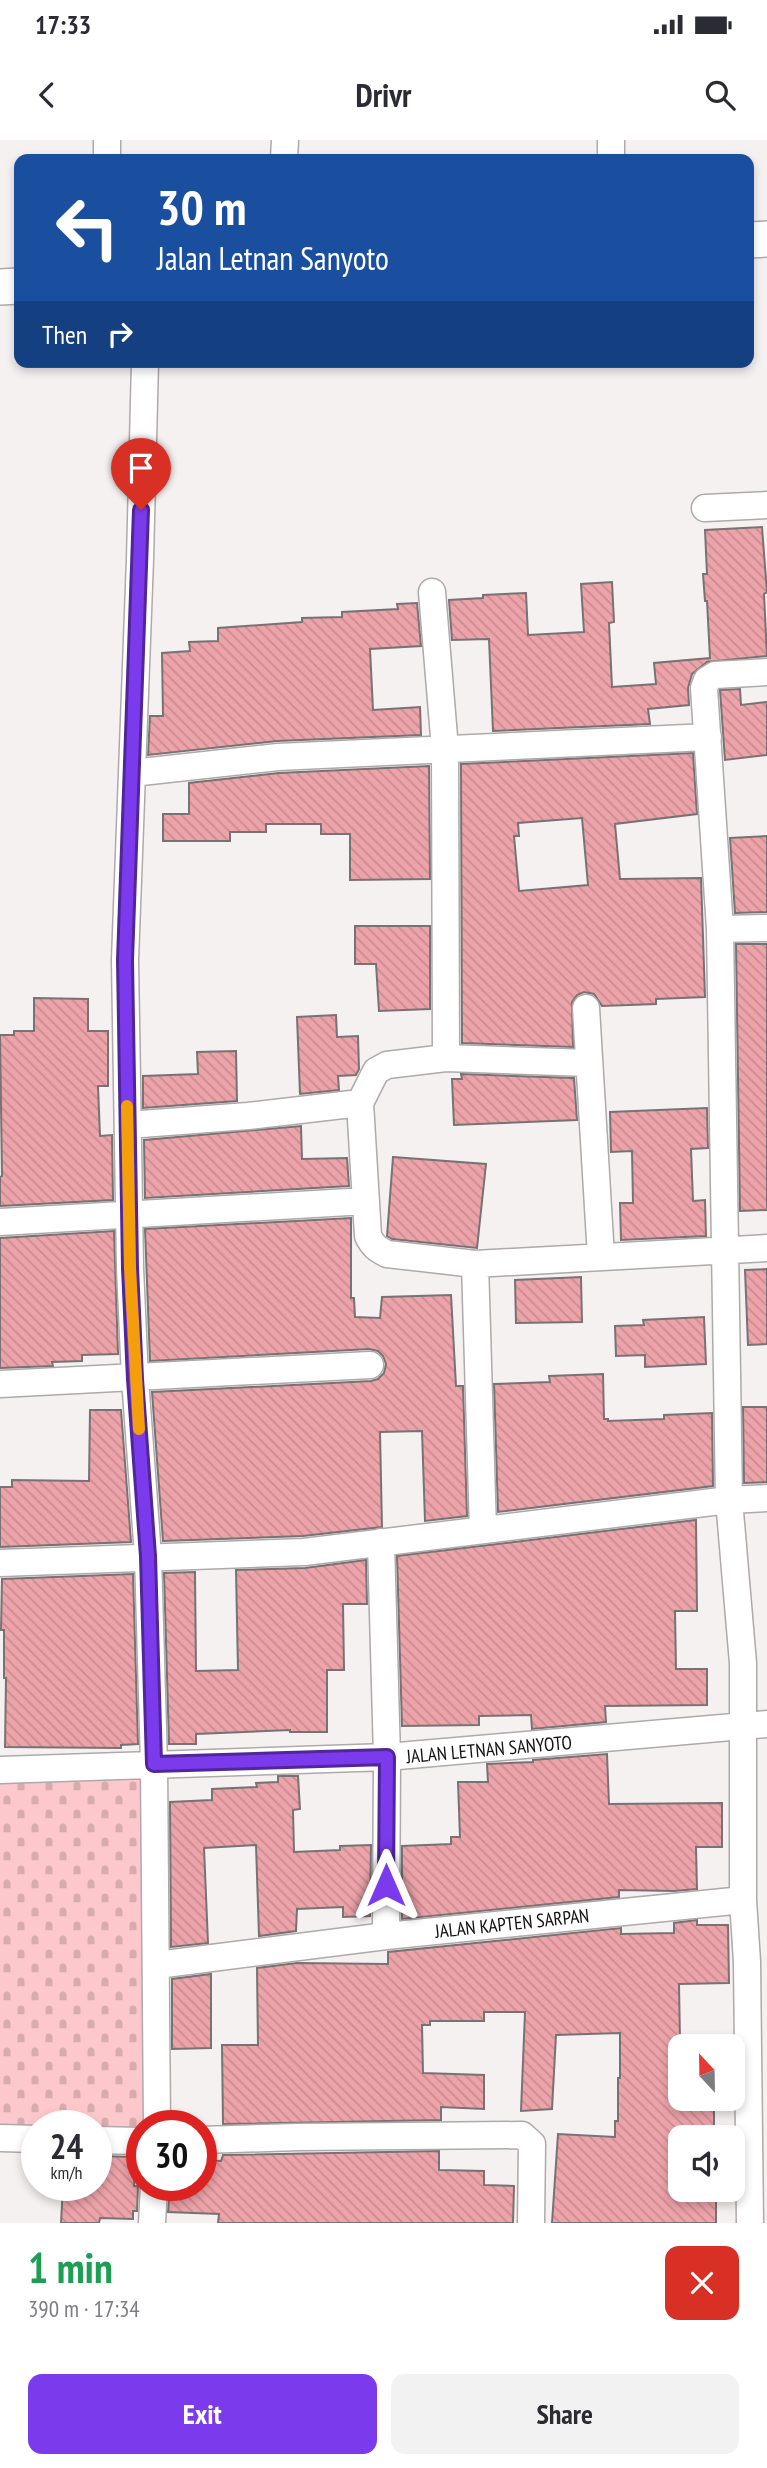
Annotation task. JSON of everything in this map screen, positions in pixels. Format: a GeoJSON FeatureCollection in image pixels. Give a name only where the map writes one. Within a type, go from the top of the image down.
{"type":"FeatureCollection","features":[{"type":"Feature","properties":{"kind":"street"},"geometry":{"type":"LineString","coordinates":[[145,368],[125,960],[129,1214],[135,1379],[148,1556],[154,1764],[157,2110]]}},
{"type":"Feature","properties":{"kind":"street"},"geometry":{"type":"LineString","coordinates":[[705,508],[767,505]]}},
{"type":"Feature","properties":{"kind":"street"},"geometry":{"type":"LineString","coordinates":[[432,592],[445,749],[446,1058]]}},
{"type":"Feature","properties":{"kind":"street"},"geometry":{"type":"LineString","coordinates":[[750,2223],[757,1961],[743,1900],[756,1724],[743,1663],[729,1500],[720,929],[704,688],[707,680],[715,675],[767,672]]}},
{"type":"Feature","properties":{"kind":"street"},"geometry":{"type":"LineString","coordinates":[[132,773],[278,757],[708,737]]}},
{"type":"Feature","properties":{"kind":"street"},"geometry":{"type":"LineString","coordinates":[[720,929],[767,928]]}},
{"type":"Feature","properties":{"kind":"street"},"geometry":{"type":"LineString","coordinates":[[586,1008],[601,1257]]}},
{"type":"Feature","properties":{"kind":"street"},"geometry":{"type":"LineString","coordinates":[[589,1063],[446,1058],[387,1065],[376,1071],[360,1102],[368,1236],[375,1248],[387,1254],[475,1264],[767,1248]]}},
{"type":"Feature","properties":{"kind":"street"},"geometry":{"type":"LineString","coordinates":[[128,1125],[248,1116],[360,1102]]}},
{"type":"Feature","properties":{"kind":"street"},"geometry":{"type":"LineString","coordinates":[[0,1222],[366,1201]]}},
{"type":"Feature","properties":{"kind":"street"},"geometry":{"type":"LineString","coordinates":[[475,1264],[483,1530]]}},
{"type":"Feature","properties":{"kind":"street"},"geometry":{"type":"LineString","coordinates":[[0,1384],[370,1365]]}},
{"type":"Feature","properties":{"kind":"street"},"geometry":{"type":"LineString","coordinates":[[0,1563],[304,1552],[729,1500],[767,1498]]}},
{"type":"Feature","properties":{"kind":"street"},"geometry":{"type":"LineString","coordinates":[[381,1542],[387,1757],[386,1936]]}},
{"type":"Feature","properties":{"kind":"street","name":"JALAN LETNAN SANYOTO"},"geometry":{"type":"LineString","coordinates":[[0,1770],[387,1757],[756,1724]]}},
{"type":"Feature","properties":{"kind":"street","name":"JALAN KAPTEN SARPAN"},"geometry":{"type":"LineString","coordinates":[[157,1965],[386,1936],[743,1900]]}},
{"type":"Feature","properties":{"kind":"street"},"geometry":{"type":"LineString","coordinates":[[217,2139],[522,2135],[532,2144],[531,2223]]}},
{"type":"Feature","properties":{"kind":"street"},"geometry":{"type":"LineString","coordinates":[[0,2138],[21,2139]]}},
{"type":"Feature","properties":{"kind":"street"},"geometry":{"type":"LineString","coordinates":[[152,2223],[153,2201]]}},
{"type":"Feature","properties":{"kind":"green space"},"geometry":{"type":"Polygon","coordinates":[[[154,1767],[157,2110],[126,2110],[126,2142],[112,2142],[112,2110],[21,2110],[21,2132],[0,2141],[0,1772],[154,1767]]]}},
{"type":"Feature","properties":{"kind":"building"},"geometry":{"type":"Polygon","coordinates":[[[762,527],[767,592],[764,594],[767,656],[707,662],[692,674],[688,688],[689,705],[648,709],[650,724],[493,731],[489,639],[452,640],[449,600],[526,593],[528,635],[584,632],[581,584],[612,582],[614,622],[609,623],[612,687],[656,684],[654,663],[710,658],[703,574],[707,574],[705,530],[762,527]]]}},
{"type":"Feature","properties":{"kind":"building"},"geometry":{"type":"Polygon","coordinates":[[[417,603],[421,646],[370,649],[373,710],[420,707],[421,735],[277,741],[148,755],[150,716],[163,716],[162,653],[190,651],[189,642],[218,641],[218,628],[302,622],[302,618],[342,617],[342,612],[398,609],[397,604],[417,603]]]}},
{"type":"Feature","properties":{"kind":"building"},"geometry":{"type":"Polygon","coordinates":[[[740,689],[741,705],[767,702],[767,755],[725,760],[720,690],[740,689]]]}},
{"type":"Feature","properties":{"kind":"building"},"geometry":{"type":"Polygon","coordinates":[[[693,753],[697,814],[615,824],[620,879],[701,878],[705,997],[656,999],[656,1004],[602,1006],[594,994],[584,992],[577,995],[572,1002],[573,1047],[462,1043],[461,764],[693,753]],[[582,818],[518,823],[519,836],[514,836],[519,891],[588,885],[582,818]]]}},
{"type":"Feature","properties":{"kind":"building"},"geometry":{"type":"Polygon","coordinates":[[[429,766],[430,879],[350,880],[350,834],[321,834],[321,824],[266,824],[266,832],[230,832],[230,841],[163,841],[163,814],[189,814],[189,783],[279,773],[429,766]]]}},
{"type":"Feature","properties":{"kind":"building"},"geometry":{"type":"Polygon","coordinates":[[[767,836],[767,912],[735,913],[730,838],[767,836]]]}},
{"type":"Feature","properties":{"kind":"building"},"geometry":{"type":"Polygon","coordinates":[[[355,926],[430,926],[430,1009],[379,1011],[376,964],[355,964],[355,926]]]}},
{"type":"Feature","properties":{"kind":"building"},"geometry":{"type":"Polygon","coordinates":[[[736,944],[767,944],[767,1210],[740,1211],[736,944]]]}},
{"type":"Feature","properties":{"kind":"building"},"geometry":{"type":"Polygon","coordinates":[[[34,998],[88,999],[88,1031],[108,1031],[108,1086],[98,1086],[100,1136],[112,1135],[113,1200],[0,1206],[0,1035],[14,1035],[14,1031],[34,1031],[34,998]]]}},
{"type":"Feature","properties":{"kind":"building"},"geometry":{"type":"Polygon","coordinates":[[[336,1015],[337,1037],[358,1036],[359,1069],[356,1075],[338,1076],[339,1090],[300,1094],[297,1017],[336,1015]]]}},
{"type":"Feature","properties":{"kind":"building"},"geometry":{"type":"Polygon","coordinates":[[[236,1051],[237,1101],[143,1108],[143,1076],[198,1074],[197,1052],[236,1051]]]}},
{"type":"Feature","properties":{"kind":"building"},"geometry":{"type":"Polygon","coordinates":[[[461,1074],[574,1078],[577,1120],[454,1125],[452,1079],[462,1079],[461,1074]]]}},
{"type":"Feature","properties":{"kind":"building"},"geometry":{"type":"Polygon","coordinates":[[[707,1108],[708,1148],[691,1149],[693,1201],[705,1200],[706,1236],[621,1240],[620,1203],[633,1203],[632,1151],[611,1152],[610,1112],[707,1108]]]}},
{"type":"Feature","properties":{"kind":"building"},"geometry":{"type":"Polygon","coordinates":[[[301,1126],[302,1159],[347,1158],[349,1186],[145,1198],[144,1140],[301,1126]]]}},
{"type":"Feature","properties":{"kind":"building"},"geometry":{"type":"Polygon","coordinates":[[[393,1157],[486,1164],[477,1248],[392,1239],[387,1236],[393,1157]]]}},
{"type":"Feature","properties":{"kind":"building"},"geometry":{"type":"Polygon","coordinates":[[[351,1218],[351,1298],[354,1298],[355,1317],[380,1318],[382,1297],[451,1295],[456,1386],[463,1386],[467,1516],[425,1521],[422,1431],[380,1432],[382,1527],[303,1536],[163,1541],[152,1392],[371,1381],[384,1373],[386,1364],[378,1351],[369,1349],[150,1361],[145,1229],[351,1218]]]}},
{"type":"Feature","properties":{"kind":"building"},"geometry":{"type":"Polygon","coordinates":[[[114,1231],[118,1354],[82,1355],[82,1361],[52,1362],[53,1366],[0,1368],[0,1238],[114,1231]]]}},
{"type":"Feature","properties":{"kind":"building"},"geometry":{"type":"Polygon","coordinates":[[[767,1269],[767,1344],[748,1345],[745,1270],[767,1269]]]}},
{"type":"Feature","properties":{"kind":"building"},"geometry":{"type":"Polygon","coordinates":[[[581,1277],[582,1322],[516,1323],[515,1280],[581,1277]]]}},
{"type":"Feature","properties":{"kind":"building"},"geometry":{"type":"Polygon","coordinates":[[[704,1317],[706,1364],[645,1367],[645,1355],[616,1356],[615,1326],[644,1325],[643,1320],[704,1317]]]}},
{"type":"Feature","properties":{"kind":"building"},"geometry":{"type":"Polygon","coordinates":[[[603,1374],[604,1419],[608,1421],[664,1419],[664,1415],[712,1413],[713,1486],[498,1512],[494,1384],[550,1382],[549,1376],[603,1374]]]}},
{"type":"Feature","properties":{"kind":"building"},"geometry":{"type":"Polygon","coordinates":[[[743,1407],[767,1407],[767,1482],[744,1483],[743,1407]]]}},
{"type":"Feature","properties":{"kind":"building"},"geometry":{"type":"Polygon","coordinates":[[[90,1410],[121,1410],[131,1542],[0,1547],[0,1487],[12,1487],[12,1480],[89,1481],[90,1410]]]}},
{"type":"Feature","properties":{"kind":"building"},"geometry":{"type":"Polygon","coordinates":[[[696,1520],[697,1611],[675,1611],[676,1669],[707,1669],[707,1705],[605,1706],[606,1722],[532,1729],[531,1715],[479,1716],[479,1725],[402,1726],[397,1556],[696,1520]]]}},
{"type":"Feature","properties":{"kind":"building"},"geometry":{"type":"Polygon","coordinates":[[[366,1560],[367,1604],[343,1604],[344,1670],[327,1670],[327,1732],[290,1730],[196,1734],[196,1744],[169,1744],[164,1573],[195,1572],[196,1671],[238,1670],[236,1570],[305,1568],[366,1560]]]}},
{"type":"Feature","properties":{"kind":"building"},"geometry":{"type":"Polygon","coordinates":[[[133,1574],[138,1744],[121,1745],[121,1748],[5,1747],[6,1678],[4,1630],[1,1630],[2,1579],[133,1574]]]}},
{"type":"Feature","properties":{"kind":"building"},"geometry":{"type":"Polygon","coordinates":[[[607,1754],[609,1804],[722,1803],[722,1847],[696,1847],[697,1889],[619,1890],[619,1897],[402,1919],[402,1846],[451,1844],[451,1837],[460,1837],[458,1782],[488,1782],[487,1764],[607,1754]]]}},
{"type":"Feature","properties":{"kind":"building"},"geometry":{"type":"Polygon","coordinates":[[[278,1776],[298,1776],[300,1809],[293,1810],[294,1852],[340,1850],[340,1846],[371,1845],[370,1916],[343,1917],[343,1907],[297,1909],[296,1931],[259,1936],[256,1845],[204,1848],[208,1943],[171,1947],[170,1802],[212,1800],[212,1789],[257,1787],[256,1783],[278,1782],[278,1776]]]}},
{"type":"Feature","properties":{"kind":"building"},"geometry":{"type":"Polygon","coordinates":[[[697,1920],[697,1925],[728,1925],[729,1983],[679,1984],[680,2034],[668,2034],[668,2111],[714,2111],[714,2125],[668,2125],[668,2202],[716,2202],[716,2223],[552,2223],[558,2134],[615,2137],[615,2121],[618,2121],[620,2033],[556,2035],[552,2109],[521,2111],[525,2012],[484,2012],[484,2021],[430,2021],[430,2025],[422,2025],[423,2073],[484,2075],[484,2109],[441,2107],[441,2120],[223,2124],[222,2045],[258,2045],[257,1968],[297,1963],[388,1964],[388,1952],[621,1928],[621,1934],[674,1933],[674,1923],[697,1920]]]}},
{"type":"Feature","properties":{"kind":"building"},"geometry":{"type":"Polygon","coordinates":[[[211,1974],[211,2048],[172,2049],[172,1979],[211,1974]]]}},
{"type":"Feature","properties":{"kind":"building"},"geometry":{"type":"Polygon","coordinates":[[[439,2151],[439,2170],[484,2171],[484,2185],[514,2186],[513,2223],[218,2223],[219,2214],[168,2212],[169,2201],[217,2201],[217,2161],[221,2161],[223,2155],[439,2151]]]}},
{"type":"Feature","properties":{"kind":"building"},"geometry":{"type":"Polygon","coordinates":[[[112,2156],[126,2157],[126,2201],[137,2201],[133,2219],[100,2218],[99,2223],[61,2223],[62,2201],[112,2201],[112,2156]]]}},
{"type":"Feature","properties":{"kind":"slow traffic"},"geometry":{"type":"LineString","coordinates":[[127,1106],[130,1268],[139,1429]]}},
{"type":"Feature","properties":{"kind":"route"},"geometry":{"type":"LineString","coordinates":[[141,510],[125,960],[130,1268],[148,1556],[154,1764],[387,1757],[386,1885]]}}]}
